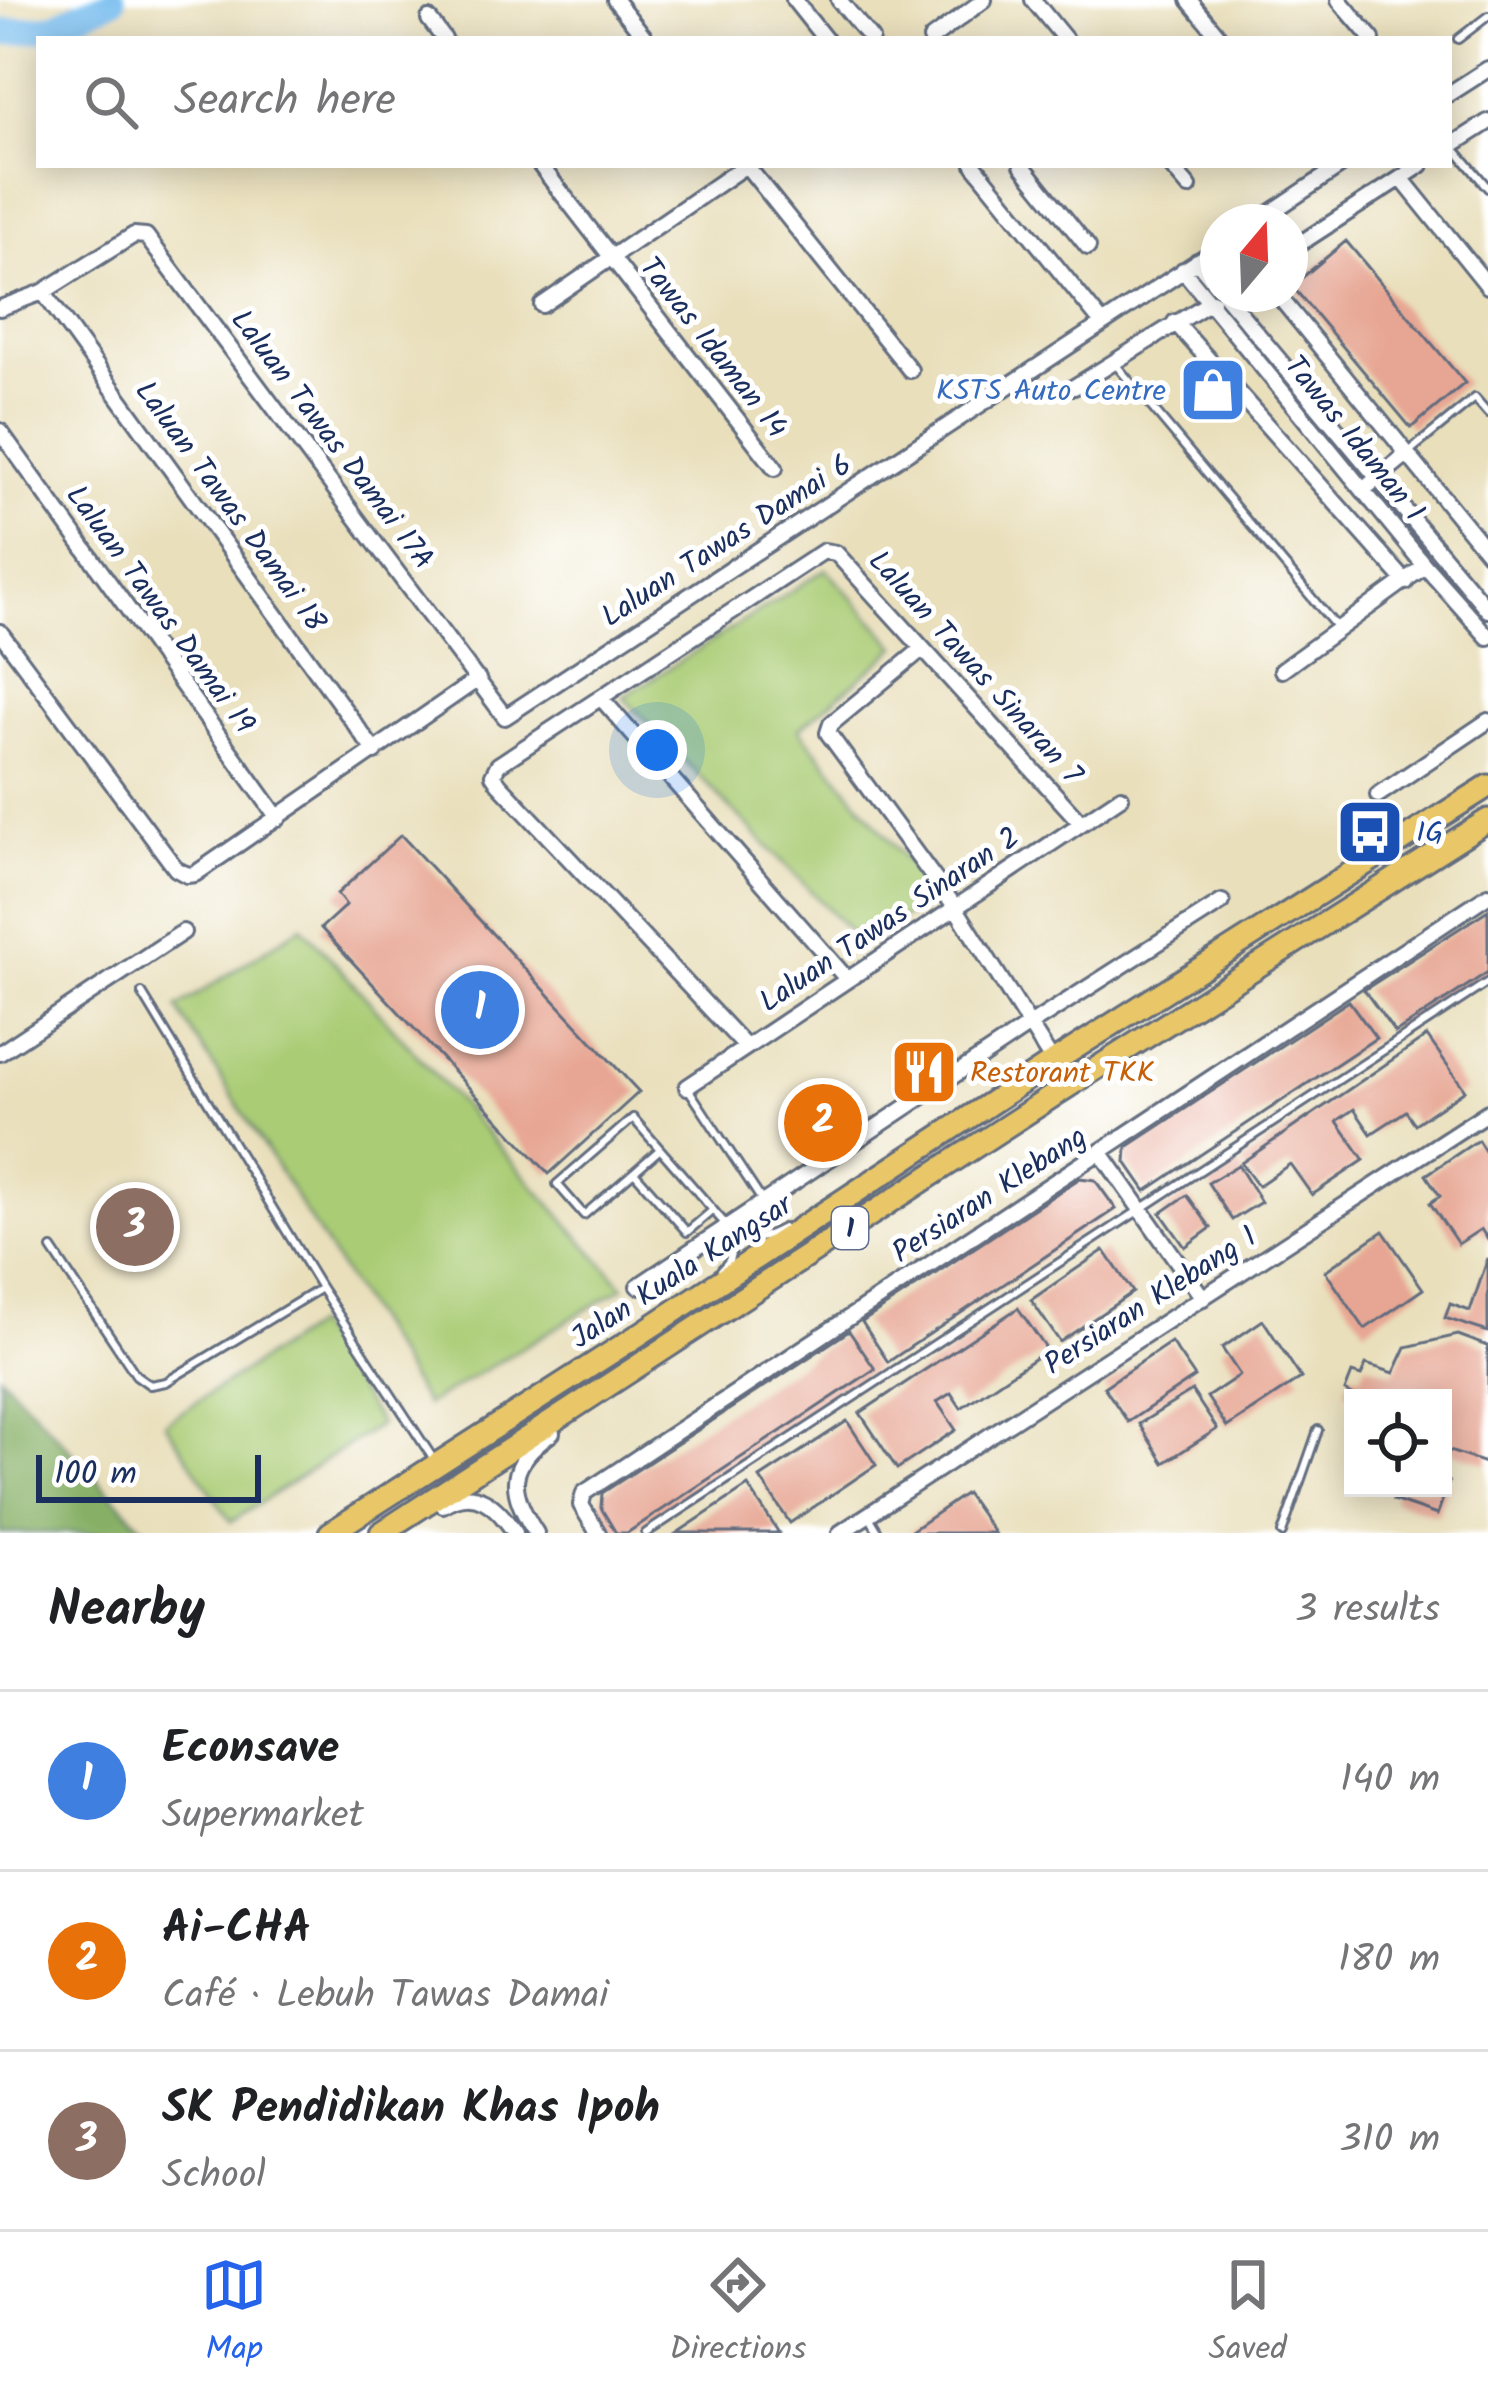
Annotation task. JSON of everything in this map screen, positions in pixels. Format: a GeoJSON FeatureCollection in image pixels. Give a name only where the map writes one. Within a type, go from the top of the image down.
{"type":"FeatureCollection","features":[{"type":"Feature","properties":{"kind":"highway","name":"Jalan Kuala Kangsar"},"geometry":{"type":"LineString","coordinates":[[330,1533],[1053,1062],[1488,786]]}},
{"type":"Feature","properties":{"kind":"highway","name":"Jalan Kuala Kangsar"},"geometry":{"type":"LineString","coordinates":[[385,1530],[1488,820]]}},
{"type":"Feature","properties":{"kind":"street"},"geometry":{"type":"LineString","coordinates":[[615,0],[644,36]]}},
{"type":"Feature","properties":{"kind":"street"},"geometry":{"type":"LineString","coordinates":[[794,0],[823,36]]}},
{"type":"Feature","properties":{"kind":"street"},"geometry":{"type":"LineString","coordinates":[[839,0],[869,36]]}},
{"type":"Feature","properties":{"kind":"street"},"geometry":{"type":"LineString","coordinates":[[935,36],[984,0]]}},
{"type":"Feature","properties":{"kind":"street"},"geometry":{"type":"LineString","coordinates":[[1033,0],[1063,36]]}},
{"type":"Feature","properties":{"kind":"street"},"geometry":{"type":"LineString","coordinates":[[1189,0],[1219,36]]}},
{"type":"Feature","properties":{"kind":"street"},"geometry":{"type":"LineString","coordinates":[[1339,0],[1369,36]]}},
{"type":"Feature","properties":{"kind":"street"},"geometry":{"type":"LineString","coordinates":[[429,19],[442,36]]}},
{"type":"Feature","properties":{"kind":"street"},"geometry":{"type":"LineString","coordinates":[[1452,92],[1488,69]]}},
{"type":"Feature","properties":{"kind":"street"},"geometry":{"type":"LineString","coordinates":[[1452,145],[1488,122]]}},
{"type":"Feature","properties":{"kind":"street","name":"Tawas Idaman 14"},"geometry":{"type":"LineString","coordinates":[[542,168],[775,468]]}},
{"type":"Feature","properties":{"kind":"street"},"geometry":{"type":"LineString","coordinates":[[542,305],[742,168]]}},
{"type":"Feature","properties":{"kind":"street"},"geometry":{"type":"LineString","coordinates":[[748,168],[910,370]]}},
{"type":"Feature","properties":{"kind":"street"},"geometry":{"type":"LineString","coordinates":[[976,168],[1102,322]]}},
{"type":"Feature","properties":{"kind":"street"},"geometry":{"type":"LineString","coordinates":[[1024,168],[1088,247]]}},
{"type":"Feature","properties":{"kind":"street"},"geometry":{"type":"LineString","coordinates":[[1173,168],[1189,187]]}},
{"type":"Feature","properties":{"kind":"street"},"geometry":{"type":"LineString","coordinates":[[1284,204],[1338,168]]}},
{"type":"Feature","properties":{"kind":"street"},"geometry":{"type":"LineString","coordinates":[[1308,238],[1416,168]]}},
{"type":"Feature","properties":{"kind":"street"},"geometry":{"type":"LineString","coordinates":[[1401,178],[1488,286]]}},
{"type":"Feature","properties":{"kind":"street","name":"Laluan Tawas Damai 17A"},"geometry":{"type":"LineString","coordinates":[[43,292],[141,235],[151,240],[478,679]]}},
{"type":"Feature","properties":{"kind":"street","name":"Laluan Tawas Damai 6"},"geometry":{"type":"LineString","coordinates":[[478,679],[502,715],[508,716],[1200,259]]}},
{"type":"Feature","properties":{"kind":"street","name":"Tawas Idaman 1"},"geometry":{"type":"LineString","coordinates":[[1197,261],[1200,266]]}},
{"type":"Feature","properties":{"kind":"street","name":"Tawas Idaman 1"},"geometry":{"type":"LineString","coordinates":[[1183,270],[1200,282]]}},
{"type":"Feature","properties":{"kind":"street"},"geometry":{"type":"LineString","coordinates":[[0,308],[43,292]]}},
{"type":"Feature","properties":{"kind":"street","name":"Laluan Tawas Damai 18"},"geometry":{"type":"LineString","coordinates":[[43,292],[375,752]]}},
{"type":"Feature","properties":{"kind":"street"},"geometry":{"type":"LineString","coordinates":[[1074,387],[1200,306]]}},
{"type":"Feature","properties":{"kind":"street","name":"Tawas Idaman 1"},"geometry":{"type":"LineString","coordinates":[[1231,312],[1363,490],[1488,637]]}},
{"type":"Feature","properties":{"kind":"street","name":"Tawas Idaman 1"},"geometry":{"type":"LineString","coordinates":[[1234,312],[1488,610]]}},
{"type":"Feature","properties":{"kind":"street"},"geometry":{"type":"LineString","coordinates":[[1292,312],[1488,553]]}},
{"type":"Feature","properties":{"kind":"street"},"geometry":{"type":"LineString","coordinates":[[1175,322],[1406,582]]}},
{"type":"Feature","properties":{"kind":"street","name":"Laluan Tawas Damai 19"},"geometry":{"type":"LineString","coordinates":[[0,431],[278,818]]}},
{"type":"Feature","properties":{"kind":"street"},"geometry":{"type":"LineString","coordinates":[[1363,490],[1407,454]]}},
{"type":"Feature","properties":{"kind":"street","name":"Laluan Tawas Sinaran 7"},"geometry":{"type":"LineString","coordinates":[[602,698],[830,551],[1081,823]]}},
{"type":"Feature","properties":{"kind":"street"},"geometry":{"type":"LineString","coordinates":[[1282,670],[1425,566]]}},
{"type":"Feature","properties":{"kind":"street"},"geometry":{"type":"LineString","coordinates":[[0,632],[176,869],[188,875],[478,679]]}},
{"type":"Feature","properties":{"kind":"street"},"geometry":{"type":"LineString","coordinates":[[922,650],[831,724],[828,733],[956,907],[1053,1062]]}},
{"type":"Feature","properties":{"kind":"street"},"geometry":{"type":"LineString","coordinates":[[746,1047],[493,775],[498,765],[602,698],[848,979]]}},
{"type":"Feature","properties":{"kind":"street"},"geometry":{"type":"LineString","coordinates":[[1378,795],[1488,721]]}},
{"type":"Feature","properties":{"kind":"street","name":"Laluan Tawas Sinaran 2"},"geometry":{"type":"LineString","coordinates":[[687,1087],[1120,796]]}},
{"type":"Feature","properties":{"kind":"street","name":"Persiaran Klebang"},"geometry":{"type":"LineString","coordinates":[[598,1533],[580,1498],[1488,896]]}},
{"type":"Feature","properties":{"kind":"street"},"geometry":{"type":"LineString","coordinates":[[638,1286],[731,1231],[763,1202],[1222,902]]}},
{"type":"Feature","properties":{"kind":"street"},"geometry":{"type":"LineString","coordinates":[[0,1053],[183,932]]}},
{"type":"Feature","properties":{"kind":"street","name":"Persiaran Klebang 1"},"geometry":{"type":"LineString","coordinates":[[840,1533],[1488,1112]]}},
{"type":"Feature","properties":{"kind":"street"},"geometry":{"type":"LineString","coordinates":[[1101,1153],[1203,1298]]}},
{"type":"Feature","properties":{"kind":"street"},"geometry":{"type":"LineString","coordinates":[[536,1533],[515,1495],[514,1478],[540,1442],[581,1413],[594,1393]]}},
{"type":"Feature","properties":{"kind":"street"},"geometry":{"type":"LineString","coordinates":[[385,1530],[406,1529],[453,1498],[468,1494],[492,1504],[515,1533]]}},
{"type":"Feature","properties":{"kind":"lane"},"geometry":{"type":"LineString","coordinates":[[1458,39],[1488,16]]}},
{"type":"Feature","properties":{"kind":"lane"},"geometry":{"type":"LineString","coordinates":[[1452,148],[1488,188]]}},
{"type":"Feature","properties":{"kind":"lane"},"geometry":{"type":"LineString","coordinates":[[1113,362],[1339,629]]}},
{"type":"Feature","properties":{"kind":"lane"},"geometry":{"type":"LineString","coordinates":[[1407,454],[1475,398],[1488,413]]}},
{"type":"Feature","properties":{"kind":"lane"},"geometry":{"type":"LineString","coordinates":[[646,1533],[1488,982]]}},
{"type":"Feature","properties":{"kind":"lane"},"geometry":{"type":"LineString","coordinates":[[142,993],[321,1288],[437,1465]]}},
{"type":"Feature","properties":{"kind":"lane"},"geometry":{"type":"LineString","coordinates":[[687,1087],[763,1202]]}},
{"type":"Feature","properties":{"kind":"lane"},"geometry":{"type":"LineString","coordinates":[[659,1149],[584,1215],[556,1184],[632,1118],[731,1231],[745,1240],[761,1239],[797,1219],[821,1215]]}},
{"type":"Feature","properties":{"kind":"lane"},"geometry":{"type":"LineString","coordinates":[[634,1172],[687,1232],[713,1210]]}},
{"type":"Feature","properties":{"kind":"lane"},"geometry":{"type":"LineString","coordinates":[[666,1318],[671,1305],[724,1268],[731,1231]]}},
{"type":"Feature","properties":{"kind":"lane"},"geometry":{"type":"LineString","coordinates":[[52,1249],[136,1375],[150,1385],[166,1382],[321,1288]]}},
{"type":"Feature","properties":{"kind":"lane"},"geometry":{"type":"LineString","coordinates":[[1282,1533],[1318,1430]]}},
{"type":"Feature","properties":{"kind":"lane"},"geometry":{"type":"LineString","coordinates":[[868,1515],[879,1533]]}},
{"type":"Feature","properties":{"kind":"green space"},"geometry":{"type":"Polygon","coordinates":[[[826,569],[897,647],[799,729],[936,897],[862,944],[623,697],[826,569]]]}},
{"type":"Feature","properties":{"kind":"green space"},"geometry":{"type":"Polygon","coordinates":[[[302,926],[624,1287],[426,1405],[177,1008],[302,926]]]}},
{"type":"Feature","properties":{"kind":"green space"},"geometry":{"type":"Polygon","coordinates":[[[314,1325],[380,1424],[231,1522],[165,1423],[314,1325]]]}},
{"type":"Feature","properties":{"kind":"green space"},"geometry":{"type":"Polygon","coordinates":[[[0,1375],[148,1533],[0,1533],[0,1375]]]}},
{"type":"Feature","properties":{"kind":"building"},"geometry":{"type":"Polygon","coordinates":[[[1346,241],[1465,383],[1411,428],[1308,305],[1308,273],[1346,241]]]}},
{"type":"Feature","properties":{"kind":"building"},"geometry":{"type":"Polygon","coordinates":[[[401,835],[639,1092],[549,1174],[321,928],[346,905],[337,894],[401,835]]]}},
{"type":"Feature","properties":{"kind":"building"},"geometry":{"type":"Polygon","coordinates":[[[1488,910],[1488,972],[1395,1033],[1364,990],[1488,910]]]}},
{"type":"Feature","properties":{"kind":"building"},"geometry":{"type":"Polygon","coordinates":[[[1349,1001],[1376,1038],[1146,1191],[1126,1162],[1127,1147],[1349,1001]]]}},
{"type":"Feature","properties":{"kind":"building"},"geometry":{"type":"Polygon","coordinates":[[[1427,1036],[1465,1090],[1415,1124],[1406,1111],[1371,1134],[1354,1109],[1337,1121],[1364,1160],[1312,1195],[1290,1164],[1258,1186],[1241,1163],[1427,1036]]]}},
{"type":"Feature","properties":{"kind":"building"},"geometry":{"type":"Polygon","coordinates":[[[1478,1140],[1488,1156],[1488,1240],[1481,1229],[1458,1244],[1430,1203],[1440,1196],[1426,1175],[1478,1140]]]}},
{"type":"Feature","properties":{"kind":"building"},"geometry":{"type":"Polygon","coordinates":[[[1238,1165],[1261,1202],[1232,1220],[1208,1183],[1238,1165]]]}},
{"type":"Feature","properties":{"kind":"building"},"geometry":{"type":"Polygon","coordinates":[[[1080,1178],[1095,1180],[1116,1209],[888,1362],[862,1322],[1080,1178]]]}},
{"type":"Feature","properties":{"kind":"building"},"geometry":{"type":"Polygon","coordinates":[[[1187,1195],[1211,1228],[1185,1247],[1161,1213],[1187,1195]]]}},
{"type":"Feature","properties":{"kind":"building"},"geometry":{"type":"Polygon","coordinates":[[[1383,1231],[1423,1289],[1365,1329],[1325,1271],[1383,1231]]]}},
{"type":"Feature","properties":{"kind":"building"},"geometry":{"type":"Polygon","coordinates":[[[1104,1250],[1133,1292],[1060,1342],[1031,1300],[1104,1250]]]}},
{"type":"Feature","properties":{"kind":"building"},"geometry":{"type":"Polygon","coordinates":[[[1488,1258],[1488,1332],[1445,1318],[1450,1304],[1470,1311],[1488,1258]]]}},
{"type":"Feature","properties":{"kind":"building"},"geometry":{"type":"Polygon","coordinates":[[[1018,1308],[1047,1350],[961,1408],[951,1393],[937,1402],[956,1430],[897,1469],[860,1413],[1018,1308]]]}},
{"type":"Feature","properties":{"kind":"building"},"geometry":{"type":"Polygon","coordinates":[[[1263,1320],[1301,1378],[1227,1427],[1207,1397],[1240,1375],[1222,1348],[1263,1320]]]}},
{"type":"Feature","properties":{"kind":"building"},"geometry":{"type":"Polygon","coordinates":[[[849,1331],[875,1369],[627,1533],[616,1533],[601,1508],[602,1493],[849,1331]]]}},
{"type":"Feature","properties":{"kind":"building"},"geometry":{"type":"Polygon","coordinates":[[[1458,1335],[1488,1346],[1488,1464],[1452,1452],[1452,1389],[1346,1389],[1352,1373],[1361,1376],[1366,1364],[1394,1373],[1406,1347],[1458,1335]]]}},
{"type":"Feature","properties":{"kind":"building"},"geometry":{"type":"Polygon","coordinates":[[[1171,1342],[1195,1377],[1128,1422],[1104,1387],[1171,1342]]]}},
{"type":"Feature","properties":{"kind":"building"},"geometry":{"type":"Polygon","coordinates":[[[1192,1391],[1217,1429],[1164,1463],[1139,1424],[1192,1391]]]}},
{"type":"Feature","properties":{"kind":"building"},"geometry":{"type":"Polygon","coordinates":[[[847,1421],[876,1465],[790,1523],[760,1478],[847,1421]]]}},
{"type":"Feature","properties":{"kind":"building"},"geometry":{"type":"Polygon","coordinates":[[[748,1486],[779,1533],[677,1533],[748,1486]]]}},
{"type":"Feature","properties":{"kind":"building"},"geometry":{"type":"Polygon","coordinates":[[[966,1493],[994,1533],[908,1533],[966,1493]]]}},
{"type":"Feature","properties":{"kind":"building"},"geometry":{"type":"Polygon","coordinates":[[[1394,1497],[1444,1497],[1437,1515],[1394,1497]]]}},
{"type":"Feature","properties":{"kind":"waterway"},"geometry":{"type":"LineString","coordinates":[[0,33],[51,27],[112,0]]}},
{"type":"Feature","properties":{"kind":"place","name":"KSTS Auto Centre"},"geometry":{"type":"Point","coordinates":[1213,390]}},
{"type":"Feature","properties":{"kind":"place","name":"IG"},"geometry":{"type":"Point","coordinates":[1370,832]}},
{"type":"Feature","properties":{"kind":"place","name":"Econsave"},"geometry":{"type":"Point","coordinates":[480,1010]}},
{"type":"Feature","properties":{"kind":"place","name":"Restorant TKK"},"geometry":{"type":"Point","coordinates":[924,1072]}},
{"type":"Feature","properties":{"kind":"place","name":"Ai-CHA"},"geometry":{"type":"Point","coordinates":[823,1123]}},
{"type":"Feature","properties":{"kind":"place","name":"SK Pendidikan Khas Ipoh"},"geometry":{"type":"Point","coordinates":[135,1227]}}]}
